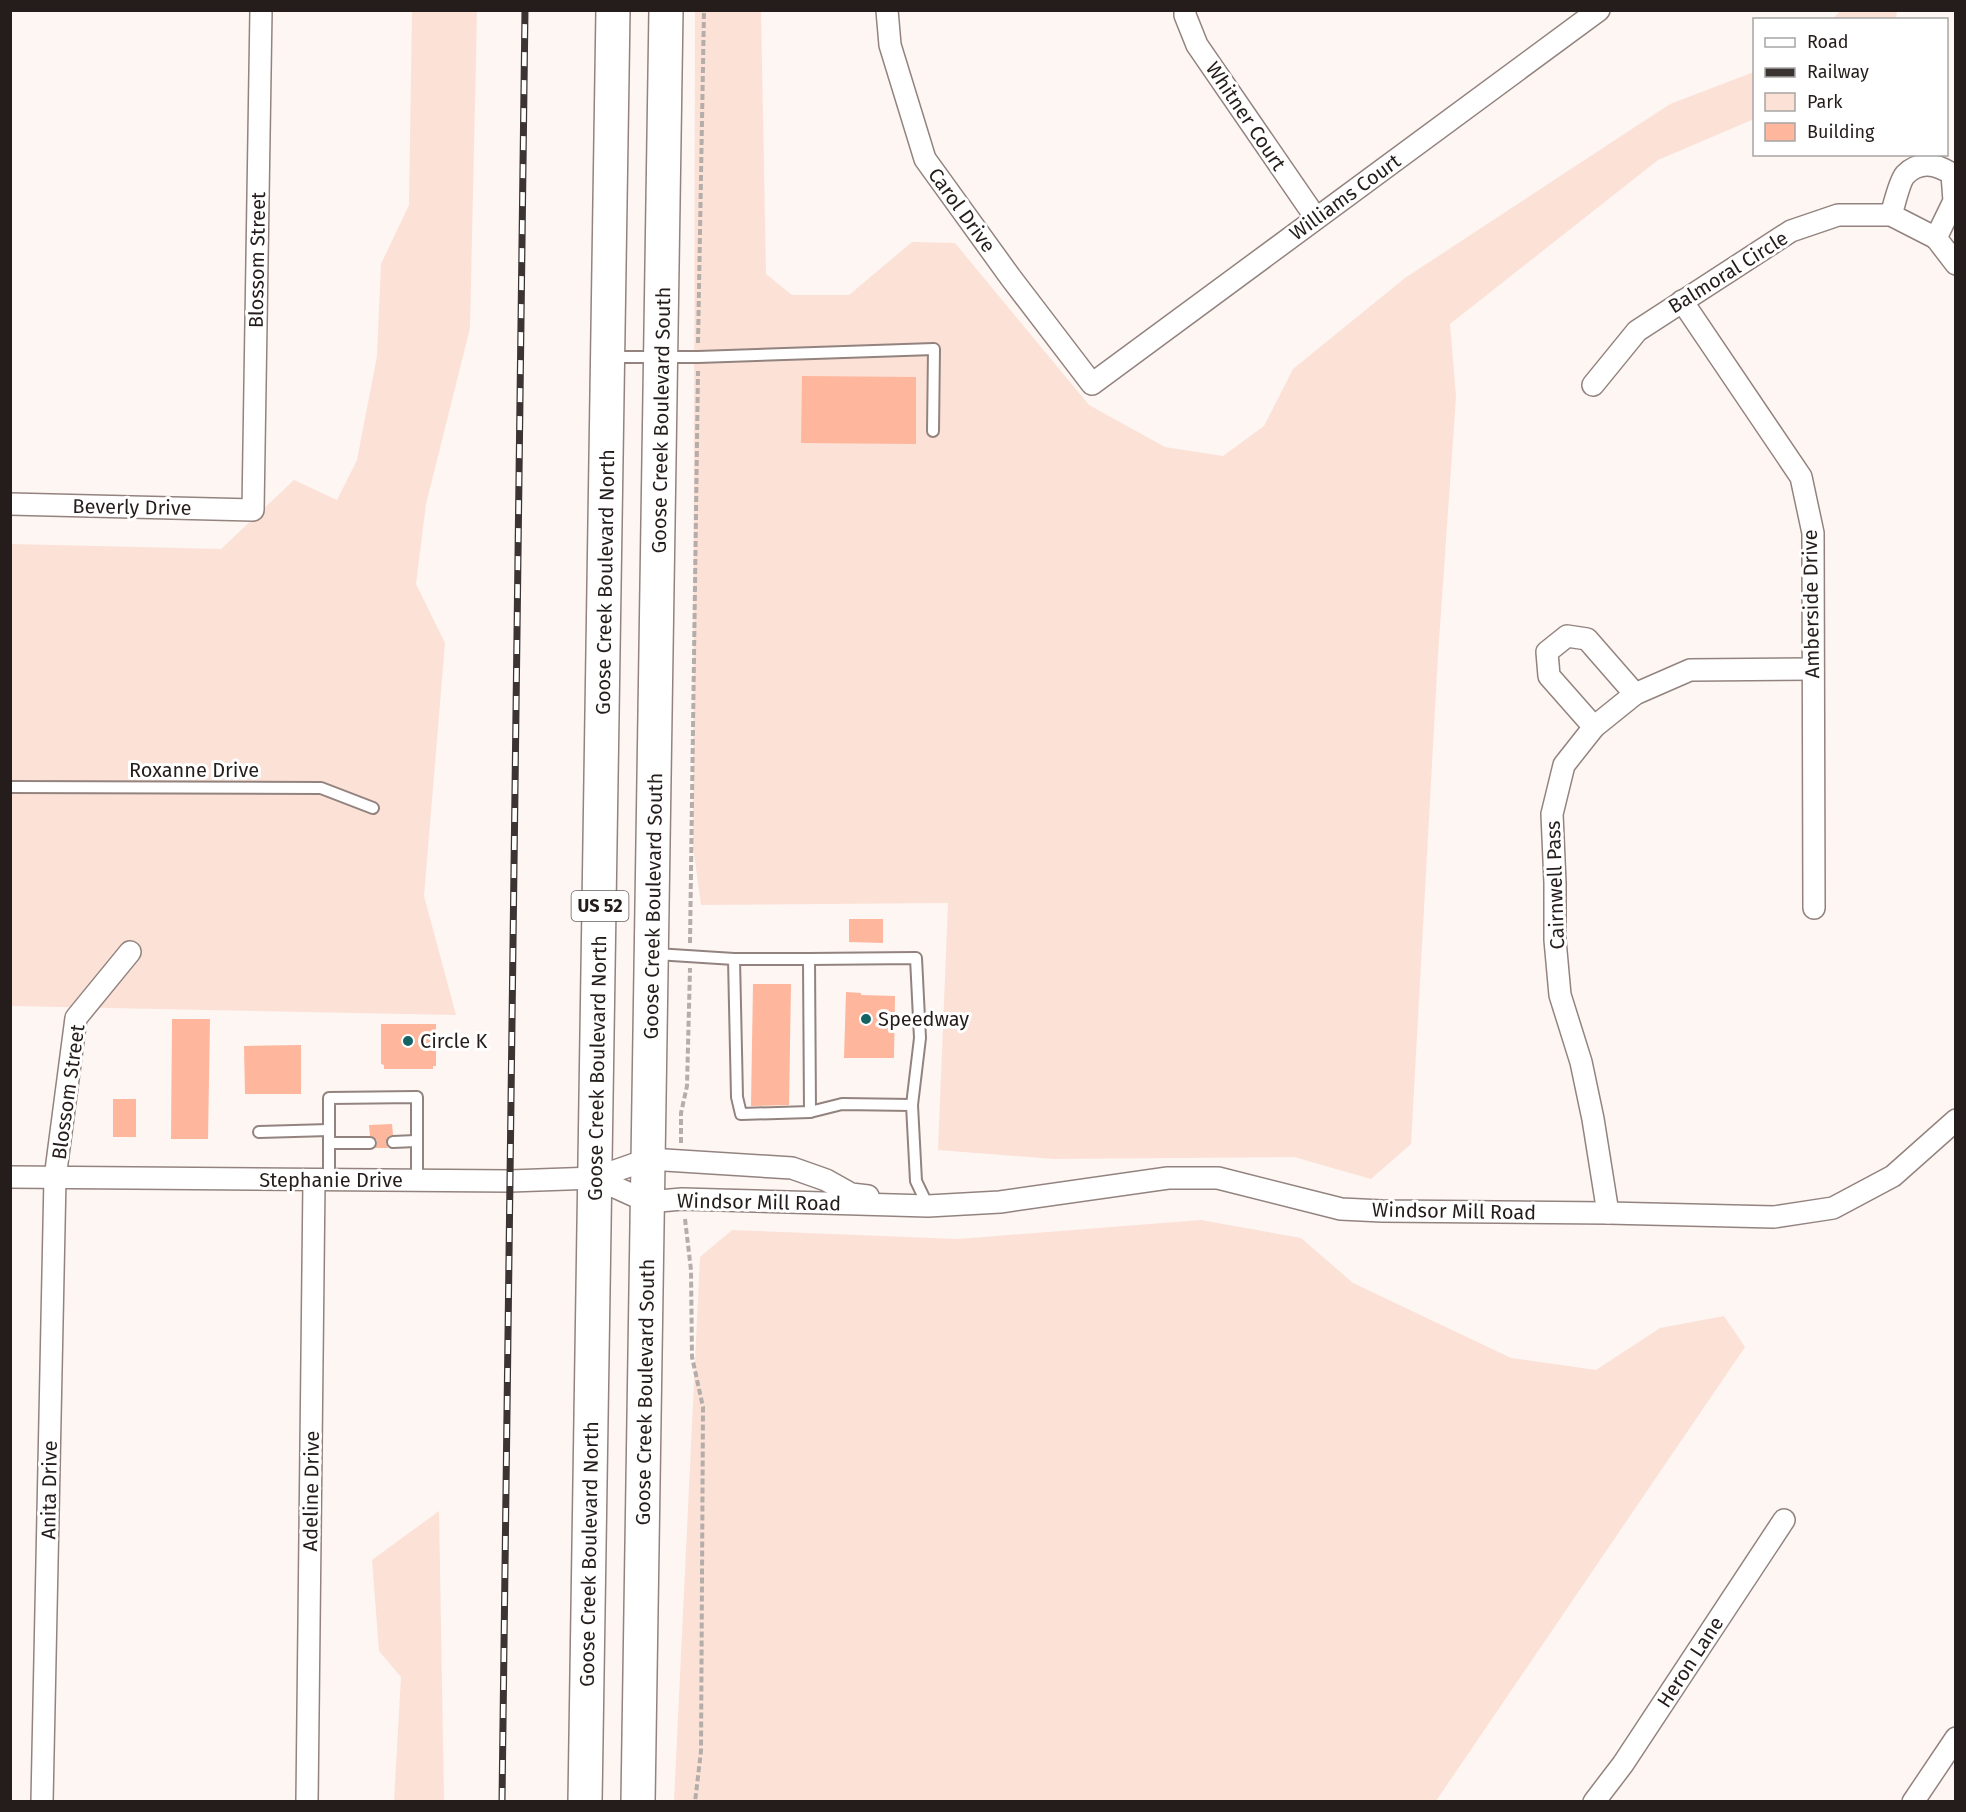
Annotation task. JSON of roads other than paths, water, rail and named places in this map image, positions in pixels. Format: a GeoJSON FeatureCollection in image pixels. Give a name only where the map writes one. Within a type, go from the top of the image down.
{"type":"FeatureCollection","features":[{"type":"Feature","properties":{"kind":"highway","name":"Goose Creek Boulevard North"},"geometry":{"type":"LineString","coordinates":[[585,1802],[613,10]]}},
{"type":"Feature","properties":{"kind":"highway","name":"Goose Creek Boulevard South"},"geometry":{"type":"LineString","coordinates":[[638,1802],[666,10]]}},
{"type":"Feature","properties":{"kind":"street","name":"Blossom Street"},"geometry":{"type":"LineString","coordinates":[[253,510],[261,10]]}},
{"type":"Feature","properties":{"kind":"street","name":"Carol Drive"},"geometry":{"type":"LineString","coordinates":[[887,10],[890,45],[925,159],[1011,279],[1092,384]]}},
{"type":"Feature","properties":{"kind":"street","name":"Whitner Court"},"geometry":{"type":"LineString","coordinates":[[1185,10],[1197,45],[1316,218]]}},
{"type":"Feature","properties":{"kind":"street","name":"Williams Court"},"geometry":{"type":"LineString","coordinates":[[1092,384],[1599,10]]}},
{"type":"Feature","properties":{"kind":"street"},"geometry":{"type":"LineString","coordinates":[[1891,216],[1904,176],[1922,165],[1939,166],[1952,174],[1954,201],[1936,238],[1956,264]]}},
{"type":"Feature","properties":{"kind":"street","name":"Balmoral Circle"},"geometry":{"type":"LineString","coordinates":[[1593,385],[1637,331],[1791,231],[1838,215],[1891,216],[1936,238]]}},
{"type":"Feature","properties":{"kind":"street","name":"Amberside Drive"},"geometry":{"type":"LineString","coordinates":[[1682,301],[1801,477],[1813,533],[1815,908]]}},
{"type":"Feature","properties":{"kind":"street","name":"Beverly Drive"},"geometry":{"type":"LineString","coordinates":[[10,504],[253,510]]}},
{"type":"Feature","properties":{"kind":"street"},"geometry":{"type":"LineString","coordinates":[[1594,727],[1549,676],[1547,652],[1560,641],[1567,636],[1587,639],[1635,694]]}},
{"type":"Feature","properties":{"kind":"street","name":"Cairnwell Pass"},"geometry":{"type":"LineString","coordinates":[[1608,1213],[1581,1062],[1560,995],[1552,814],[1564,765],[1594,727],[1635,694],[1690,670],[1813,669]]}},
{"type":"Feature","properties":{"kind":"street","name":"Blossom Street"},"geometry":{"type":"LineString","coordinates":[[55,1178],[76,1018],[130,952]]}},
{"type":"Feature","properties":{"kind":"street","name":"Windsor Mill Road"},"geometry":{"type":"LineString","coordinates":[[595,1178],[648,1202],[682,1199],[928,1206],[1010,1200],[1168,1178],[1218,1178],[1314,1200],[1341,1209],[1774,1218],[1833,1208],[1893,1176],[1956,1120]]}},
{"type":"Feature","properties":{"kind":"street","name":"Stephanie Drive"},"geometry":{"type":"LineString","coordinates":[[10,1177],[510,1181],[595,1178],[649,1159]]}},
{"type":"Feature","properties":{"kind":"street","name":"Windsor Mill Road"},"geometry":{"type":"LineString","coordinates":[[649,1159],[792,1168],[826,1180],[851,1194],[928,1206]]}},
{"type":"Feature","properties":{"kind":"street","name":"Anita Drive"},"geometry":{"type":"LineString","coordinates":[[42,1802],[55,1178]]}},
{"type":"Feature","properties":{"kind":"street","name":"Adeline Drive"},"geometry":{"type":"LineString","coordinates":[[307,1802],[322,1180]]}},
{"type":"Feature","properties":{"kind":"street","name":"Heron Lane"},"geometry":{"type":"LineString","coordinates":[[1594,1802],[1623,1764],[1784,1520]]}},
{"type":"Feature","properties":{"kind":"street"},"geometry":{"type":"LineString","coordinates":[[1913,1802],[1956,1738]]}},
{"type":"Feature","properties":{"kind":"lane"},"geometry":{"type":"LineString","coordinates":[[609,357],[698,357],[934,349],[933,431]]}},
{"type":"Feature","properties":{"kind":"lane","name":"Roxanne Drive"},"geometry":{"type":"LineString","coordinates":[[10,787],[321,789],[373,808]]}},
{"type":"Feature","properties":{"kind":"lane"},"geometry":{"type":"LineString","coordinates":[[652,954],[734,959],[916,958],[920,1038],[912,1105],[916,1181],[928,1206]]}},
{"type":"Feature","properties":{"kind":"lane"},"geometry":{"type":"LineString","coordinates":[[734,959],[737,1097],[741,1114],[810,1112],[842,1104],[912,1105]]}},
{"type":"Feature","properties":{"kind":"lane"},"geometry":{"type":"LineString","coordinates":[[809,959],[810,1112]]}},
{"type":"Feature","properties":{"kind":"lane"},"geometry":{"type":"LineString","coordinates":[[322,1180],[329,1143],[329,1098],[417,1097],[417,1180]]}},
{"type":"Feature","properties":{"kind":"lane"},"geometry":{"type":"LineString","coordinates":[[260,1132],[330,1130]]}},
{"type":"Feature","properties":{"kind":"lane"},"geometry":{"type":"LineString","coordinates":[[393,1142],[416,1141]]}},
{"type":"Feature","properties":{"kind":"lane"},"geometry":{"type":"LineString","coordinates":[[329,1143],[370,1143]]}},
{"type":"Feature","properties":{"kind":"railway"},"geometry":{"type":"LineString","coordinates":[[502,1802],[525,10]]}},
{"type":"Feature","properties":{"kind":"place","name":"Speedway"},"geometry":{"type":"Point","coordinates":[866,1019]}},
{"type":"Feature","properties":{"kind":"place","name":"Circle K"},"geometry":{"type":"Point","coordinates":[408,1041]}}]}
